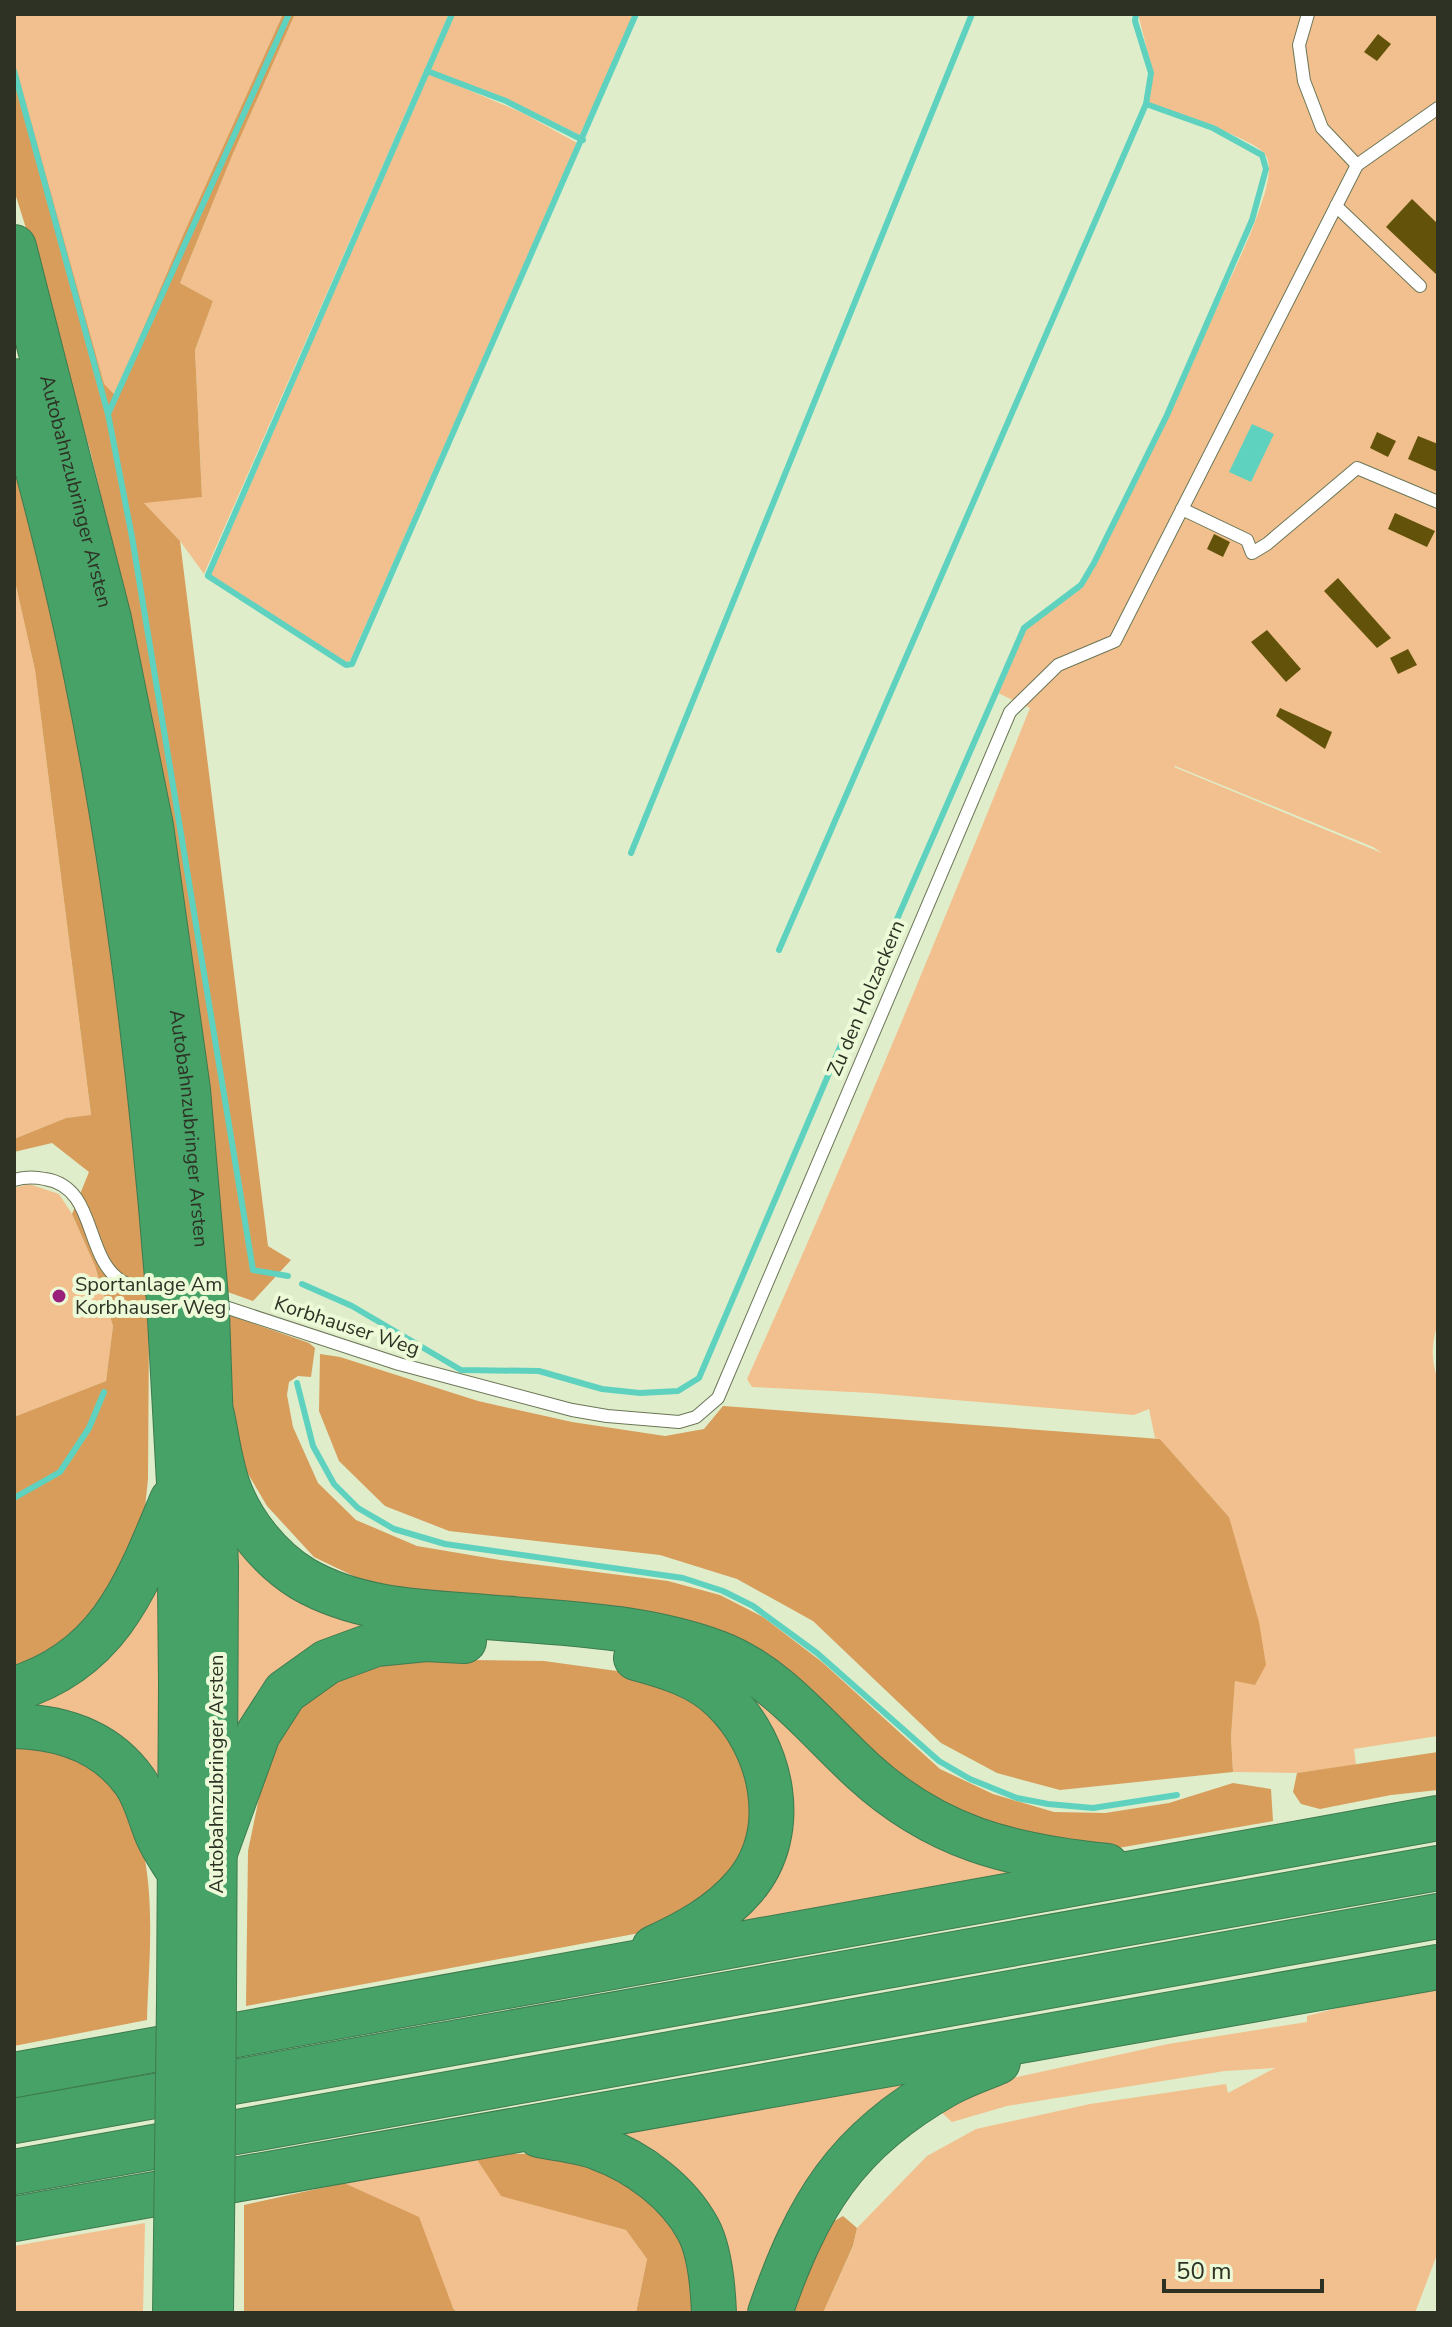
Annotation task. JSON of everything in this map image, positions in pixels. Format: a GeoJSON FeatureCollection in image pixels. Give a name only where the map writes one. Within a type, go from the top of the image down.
{"type":"FeatureCollection","features":[{"type":"Feature","properties":{"kind":"highway","name":"Autobahnzubringer Arsten"},"geometry":{"type":"LineString","coordinates":[[14,247],[109,619],[151,826],[188,1090],[187,1294],[179,1483],[180,1874],[197,1998]]}},
{"type":"Feature","properties":{"kind":"highway","name":"Autobahnzubringer Arsten"},"geometry":{"type":"LineString","coordinates":[[14,381],[86,673],[140,1001],[158,1160],[212,1415],[216,1583],[216,1850],[197,1998],[194,2232],[175,2313]]}},
{"type":"Feature","properties":{"kind":"highway"},"geometry":{"type":"LineString","coordinates":[[212,1415],[227,1486],[255,1535],[274,1556],[302,1578],[332,1593],[372,1605],[420,1612],[647,1633],[721,1654],[758,1675],[864,1772],[925,1818],[1017,1854],[1151,1871]]}},
{"type":"Feature","properties":{"kind":"highway"},"geometry":{"type":"LineString","coordinates":[[14,1689],[35,1683],[64,1666],[88,1648],[113,1622],[145,1569],[179,1483]]}},
{"type":"Feature","properties":{"kind":"highway"},"geometry":{"type":"LineString","coordinates":[[216,1850],[258,1734],[285,1692],[327,1662],[376,1644],[426,1639],[601,1652],[662,1665],[693,1678],[722,1697],[741,1720],[757,1744],[768,1772],[772,1798],[770,1822],[759,1863],[746,1885],[726,1906],[678,1937],[612,1968]]}},
{"type":"Feature","properties":{"kind":"highway"},"geometry":{"type":"LineString","coordinates":[[14,1726],[54,1728],[83,1739],[114,1759],[135,1782],[147,1804],[158,1837],[180,1874]]}},
{"type":"Feature","properties":{"kind":"highway"},"geometry":{"type":"LineString","coordinates":[[14,2075],[1438,1818]]}},
{"type":"Feature","properties":{"kind":"highway"},"geometry":{"type":"LineString","coordinates":[[14,2121],[1438,1868]]}},
{"type":"Feature","properties":{"kind":"highway"},"geometry":{"type":"LineString","coordinates":[[14,2172],[1438,1916]]}},
{"type":"Feature","properties":{"kind":"highway"},"geometry":{"type":"LineString","coordinates":[[14,2219],[1438,1967]]}},
{"type":"Feature","properties":{"kind":"highway"},"geometry":{"type":"LineString","coordinates":[[770,2313],[789,2259],[830,2182],[866,2141],[904,2110],[950,2083],[1058,2035]]}},
{"type":"Feature","properties":{"kind":"highway"},"geometry":{"type":"LineString","coordinates":[[517,2130],[598,2148],[645,2172],[674,2196],[699,2230],[712,2280],[714,2313]]}},
{"type":"Feature","properties":{"kind":"highway","name":"Autobahnzubringer Arsten"},"geometry":{"type":"LineString","coordinates":[[194,2232],[211,2313]]}},
{"type":"Feature","properties":{"kind":"lane"},"geometry":{"type":"LineString","coordinates":[[1308,14],[1299,45],[1304,81],[1322,128],[1357,165],[1438,108]]}},
{"type":"Feature","properties":{"kind":"lane","name":"Zu den Holzackern"},"geometry":{"type":"LineString","coordinates":[[718,1398],[1010,712],[1058,665],[1115,641],[1357,165]]}},
{"type":"Feature","properties":{"kind":"lane"},"geometry":{"type":"LineString","coordinates":[[1336,206],[1420,286]]}},
{"type":"Feature","properties":{"kind":"lane"},"geometry":{"type":"LineString","coordinates":[[1182,509],[1247,540],[1252,553],[1267,544],[1357,468],[1438,502]]}},
{"type":"Feature","properties":{"kind":"lane","name":"Korbhauser Weg"},"geometry":{"type":"LineString","coordinates":[[14,1180],[37,1178],[63,1185],[81,1204],[103,1262],[124,1282],[231,1307],[270,1323],[399,1364],[572,1410],[679,1422],[696,1417],[718,1398]]}},
{"type":"Feature","properties":{"kind":"shaded area"},"geometry":{"type":"Polygon","coordinates":[[[14,14],[283,14],[115,395],[104,385],[14,60],[14,14]]]}},
{"type":"Feature","properties":{"kind":"shaded area"},"geometry":{"type":"Polygon","coordinates":[[[283,14],[295,14],[180,283],[213,301],[195,350],[202,497],[144,503],[180,541],[268,1246],[291,1260],[253,1301],[222,1290],[182,914],[144,678],[91,454],[14,190],[14,60],[104,384],[115,395],[283,14]]]}},
{"type":"Feature","properties":{"kind":"shaded area"},"geometry":{"type":"Polygon","coordinates":[[[295,14],[449,14],[204,574],[180,541],[143,502],[202,496],[195,350],[213,301],[180,283],[295,14]]]}},
{"type":"Feature","properties":{"kind":"shaded area"},"geometry":{"type":"Polygon","coordinates":[[[454,14],[634,14],[580,135],[529,110],[429,71],[454,14]]]}},
{"type":"Feature","properties":{"kind":"shaded area"},"geometry":{"type":"Polygon","coordinates":[[[1138,14],[1438,14],[1438,1324],[1433,1352],[1438,1379],[1438,1736],[1354,1749],[1356,1765],[1297,1773],[1233,1772],[1231,1737],[1235,1680],[1229,1517],[1160,1439],[1155,1438],[1149,1409],[1134,1415],[871,1393],[752,1387],[747,1379],[927,961],[1030,708],[998,693],[1026,629],[1082,586],[1096,563],[1200,345],[1264,196],[1269,169],[1265,154],[1229,133],[1148,103],[1153,73],[1138,14]],[[1175,766],[1174,767],[1382,853],[1175,766]]]}},
{"type":"Feature","properties":{"kind":"shaded area"},"geometry":{"type":"Polygon","coordinates":[[[428,73],[523,113],[577,143],[350,661],[346,662],[211,575],[428,73]]]}},
{"type":"Feature","properties":{"kind":"shaded area"},"geometry":{"type":"Polygon","coordinates":[[[14,441],[74,704],[104,883],[137,1178],[149,1326],[148,1479],[142,1536],[96,1619],[14,1674],[14,1417],[106,1381],[113,1326],[95,1266],[72,1214],[89,1172],[52,1143],[14,1152],[14,1139],[66,1118],[91,1115],[35,670],[14,577],[14,441]]]}},
{"type":"Feature","properties":{"kind":"shaded area"},"geometry":{"type":"Polygon","coordinates":[[[14,577],[35,670],[91,1116],[66,1118],[14,1139],[14,577]]]}},
{"type":"Feature","properties":{"kind":"shaded area","name":"Sportanlage Am Korbhauser Weg"},"geometry":{"type":"Polygon","coordinates":[[[29,1184],[59,1194],[72,1214],[95,1266],[113,1326],[106,1381],[14,1417],[14,1188],[29,1184]]]}},
{"type":"Feature","properties":{"kind":"shaded area"},"geometry":{"type":"Polygon","coordinates":[[[226,1314],[309,1343],[315,1348],[311,1377],[298,1376],[289,1382],[287,1395],[293,1427],[318,1483],[356,1520],[417,1546],[500,1560],[668,1581],[720,1595],[763,1617],[822,1662],[940,1769],[993,1794],[1054,1812],[1105,1813],[1169,1803],[1233,1783],[1271,1789],[1273,1821],[1118,1848],[1055,1848],[909,1790],[842,1726],[478,1598],[370,1584],[314,1557],[267,1506],[244,1467],[233,1430],[226,1314]]]}},
{"type":"Feature","properties":{"kind":"shaded area"},"geometry":{"type":"Polygon","coordinates":[[[320,1354],[340,1357],[478,1401],[572,1422],[665,1436],[704,1429],[723,1406],[1160,1439],[1229,1517],[1259,1622],[1266,1665],[1255,1685],[1235,1681],[1231,1737],[1233,1772],[1060,1790],[997,1773],[941,1743],[813,1621],[737,1579],[660,1555],[449,1531],[385,1506],[339,1461],[319,1411],[320,1354]]]}},
{"type":"Feature","properties":{"kind":"shaded area"},"geometry":{"type":"Polygon","coordinates":[[[236,1527],[284,1580],[680,1650],[1058,1871],[692,1940],[629,1644],[434,1627],[236,1749],[236,1527]]]}},
{"type":"Feature","properties":{"kind":"shaded area"},"geometry":{"type":"Polygon","coordinates":[[[158,1570],[165,1811],[14,1712],[158,1570]]]}},
{"type":"Feature","properties":{"kind":"shaded area"},"geometry":{"type":"Polygon","coordinates":[[[392,1659],[544,1661],[617,1671],[672,1683],[745,1741],[754,1835],[730,1876],[698,1906],[645,1932],[246,2006],[248,1851],[261,1788],[279,1733],[315,1687],[392,1659]]]}},
{"type":"Feature","properties":{"kind":"shaded area"},"geometry":{"type":"Polygon","coordinates":[[[14,1740],[89,1763],[118,1791],[133,1819],[143,1851],[148,1884],[150,1955],[147,2020],[14,2046],[14,1740]]]}},
{"type":"Feature","properties":{"kind":"shaded area"},"geometry":{"type":"Polygon","coordinates":[[[1438,1752],[1438,1790],[1391,1795],[1320,1809],[1301,1804],[1293,1792],[1297,1773],[1438,1752]]]}},
{"type":"Feature","properties":{"kind":"shaded area"},"geometry":{"type":"Polygon","coordinates":[[[1438,1982],[1438,2252],[1415,2313],[823,2313],[853,2247],[857,2228],[927,2156],[976,2129],[1090,2104],[1226,2084],[1228,2093],[1275,2068],[1225,2071],[1007,2106],[952,2122],[941,2112],[948,2100],[1008,2079],[1168,2044],[1307,2022],[1307,2016],[1438,1982]]]}},
{"type":"Feature","properties":{"kind":"shaded area"},"geometry":{"type":"Polygon","coordinates":[[[938,2076],[761,2313],[724,2313],[574,2134],[938,2076]]]}},
{"type":"Feature","properties":{"kind":"shaded area"},"geometry":{"type":"Polygon","coordinates":[[[564,2153],[609,2163],[692,2241],[701,2313],[636,2313],[647,2259],[626,2230],[501,2196],[476,2158],[564,2153]]]}},
{"type":"Feature","properties":{"kind":"shaded area"},"geometry":{"type":"Polygon","coordinates":[[[476,2158],[566,2213],[626,2230],[647,2259],[636,2313],[458,2313],[344,2183],[476,2158]]]}},
{"type":"Feature","properties":{"kind":"shaded area"},"geometry":{"type":"Polygon","coordinates":[[[344,2183],[419,2217],[453,2308],[458,2313],[244,2313],[244,2205],[344,2183]]]}},
{"type":"Feature","properties":{"kind":"shaded area"},"geometry":{"type":"Polygon","coordinates":[[[843,2216],[857,2228],[853,2246],[823,2313],[786,2313],[824,2227],[843,2216]]]}},
{"type":"Feature","properties":{"kind":"shaded area"},"geometry":{"type":"Polygon","coordinates":[[[145,2223],[143,2313],[14,2313],[14,2246],[145,2223]]]}},
{"type":"Feature","properties":{"kind":"water"},"geometry":{"type":"Polygon","coordinates":[[[1252,424],[1274,434],[1251,482],[1229,472],[1252,424]]]}},
{"type":"Feature","properties":{"kind":"building"},"geometry":{"type":"Polygon","coordinates":[[[1378,34],[1391,44],[1377,61],[1364,52],[1378,34]]]}},
{"type":"Feature","properties":{"kind":"building"},"geometry":{"type":"Polygon","coordinates":[[[1412,199],[1438,224],[1438,276],[1386,227],[1412,199]]]}},
{"type":"Feature","properties":{"kind":"building"},"geometry":{"type":"Polygon","coordinates":[[[1377,432],[1396,441],[1388,457],[1370,448],[1377,432]]]}},
{"type":"Feature","properties":{"kind":"building"},"geometry":{"type":"Polygon","coordinates":[[[1418,436],[1438,444],[1438,472],[1408,459],[1418,436]]]}},
{"type":"Feature","properties":{"kind":"building"},"geometry":{"type":"Polygon","coordinates":[[[1395,513],[1435,531],[1427,547],[1388,529],[1395,513]]]}},
{"type":"Feature","properties":{"kind":"building"},"geometry":{"type":"Polygon","coordinates":[[[1214,534],[1230,542],[1223,557],[1207,549],[1214,534]]]}},
{"type":"Feature","properties":{"kind":"building"},"geometry":{"type":"Polygon","coordinates":[[[1338,578],[1391,638],[1377,648],[1324,591],[1338,578]]]}},
{"type":"Feature","properties":{"kind":"building"},"geometry":{"type":"Polygon","coordinates":[[[1267,630],[1301,669],[1286,682],[1251,642],[1267,630]]]}},
{"type":"Feature","properties":{"kind":"building"},"geometry":{"type":"Polygon","coordinates":[[[1408,649],[1417,665],[1398,674],[1390,658],[1408,649]]]}},
{"type":"Feature","properties":{"kind":"building"},"geometry":{"type":"Polygon","coordinates":[[[1280,708],[1332,732],[1325,749],[1276,716],[1280,708]]]}},
{"type":"Feature","properties":{"kind":"waterway"},"geometry":{"type":"LineString","coordinates":[[108,414],[289,14]]}},
{"type":"Feature","properties":{"kind":"waterway"},"geometry":{"type":"LineString","coordinates":[[208,575],[452,14]]}},
{"type":"Feature","properties":{"kind":"waterway"},"geometry":{"type":"LineString","coordinates":[[208,576],[346,665],[352,664],[636,14]]}},
{"type":"Feature","properties":{"kind":"waterway"},"geometry":{"type":"LineString","coordinates":[[631,853],[972,14]]}},
{"type":"Feature","properties":{"kind":"waterway"},"geometry":{"type":"LineString","coordinates":[[779,950],[1146,104],[1151,73],[1135,21],[1136,14]]}},
{"type":"Feature","properties":{"kind":"waterway"},"geometry":{"type":"LineString","coordinates":[[14,71],[108,414],[132,537],[253,1270],[288,1276]]}},
{"type":"Feature","properties":{"kind":"waterway"},"geometry":{"type":"LineString","coordinates":[[427,71],[506,101],[583,140]]}},
{"type":"Feature","properties":{"kind":"waterway"},"geometry":{"type":"LineString","coordinates":[[860,1004],[1024,628],[1081,585],[1094,563],[1167,415],[1252,220],[1266,169],[1262,155],[1213,128],[1146,104]]}},
{"type":"Feature","properties":{"kind":"waterway"},"geometry":{"type":"LineString","coordinates":[[302,1284],[352,1306],[461,1370],[539,1371],[602,1389],[640,1393],[678,1391],[699,1378],[841,1045]]}},
{"type":"Feature","properties":{"kind":"waterway"},"geometry":{"type":"LineString","coordinates":[[297,1383],[313,1446],[334,1484],[358,1508],[394,1529],[445,1544],[683,1578],[723,1591],[753,1606],[817,1653],[939,1761],[970,1779],[1017,1798],[1093,1808],[1177,1795]]}},
{"type":"Feature","properties":{"kind":"waterway"},"geometry":{"type":"LineString","coordinates":[[14,1498],[60,1472],[89,1428],[104,1392]]}},
{"type":"Feature","properties":{"kind":"place","name":"Sportanlage Am Korbhauser Weg"},"geometry":{"type":"Point","coordinates":[59,1296]}}]}
